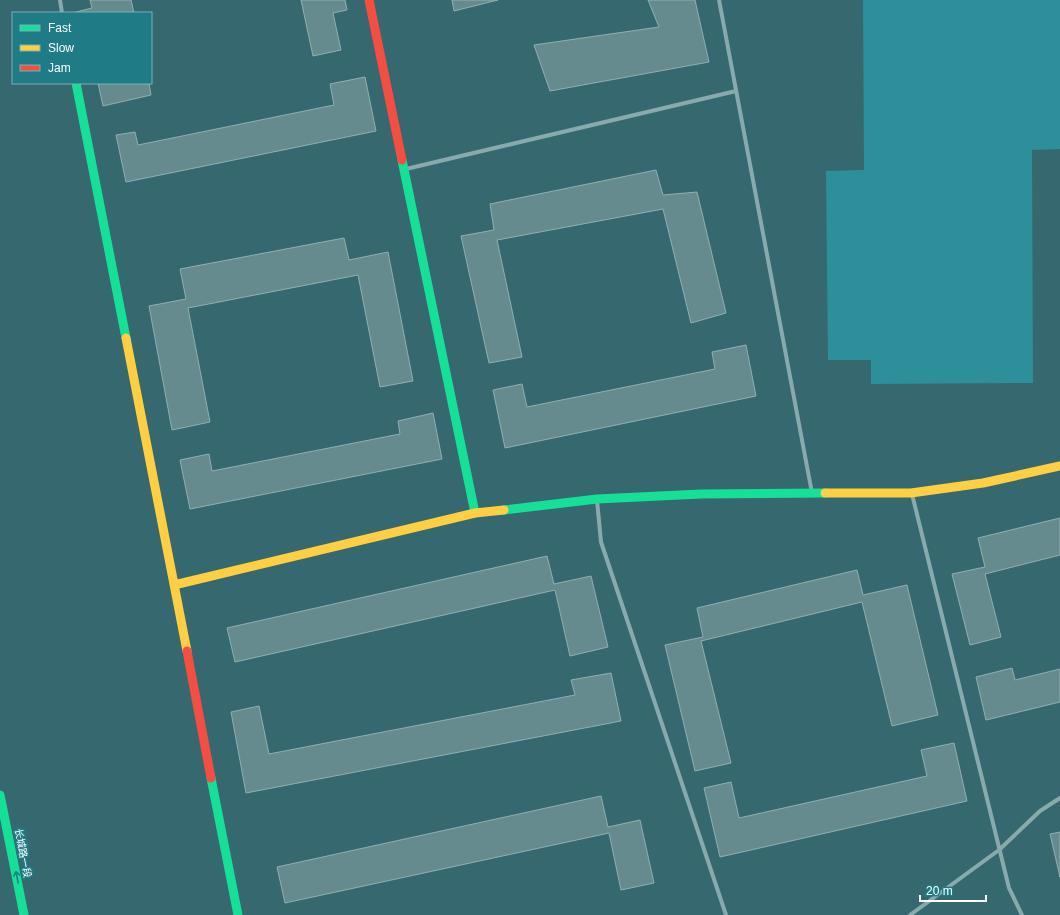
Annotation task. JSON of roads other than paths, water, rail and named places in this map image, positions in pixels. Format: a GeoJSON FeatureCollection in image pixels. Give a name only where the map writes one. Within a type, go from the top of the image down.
{"type":"FeatureCollection","features":[{"type":"Feature","properties":{"kind":"street"},"geometry":{"type":"LineString","coordinates":[[60,0],[62,12]]}},
{"type":"Feature","properties":{"kind":"street"},"geometry":{"type":"LineString","coordinates":[[369,0],[476,513]]}},
{"type":"Feature","properties":{"kind":"street"},"geometry":{"type":"LineString","coordinates":[[719,0],[813,494]]}},
{"type":"Feature","properties":{"kind":"street"},"geometry":{"type":"LineString","coordinates":[[76,84],[238,915]]}},
{"type":"Feature","properties":{"kind":"street"},"geometry":{"type":"LineString","coordinates":[[404,169],[736,91]]}},
{"type":"Feature","properties":{"kind":"street"},"geometry":{"type":"LineString","coordinates":[[174,586],[476,513],[597,499],[701,494],[911,493],[983,483],[1060,466]]}},
{"type":"Feature","properties":{"kind":"street"},"geometry":{"type":"LineString","coordinates":[[911,493],[999,850],[1009,888],[1022,915]]}},
{"type":"Feature","properties":{"kind":"street"},"geometry":{"type":"LineString","coordinates":[[597,499],[601,542],[726,915]]}},
{"type":"Feature","properties":{"kind":"street","name":"长城路一段"},"geometry":{"type":"LineString","coordinates":[[0,795],[24,915]]}},
{"type":"Feature","properties":{"kind":"street"},"geometry":{"type":"LineString","coordinates":[[910,915],[999,850],[1040,811],[1060,798]]}}]}
